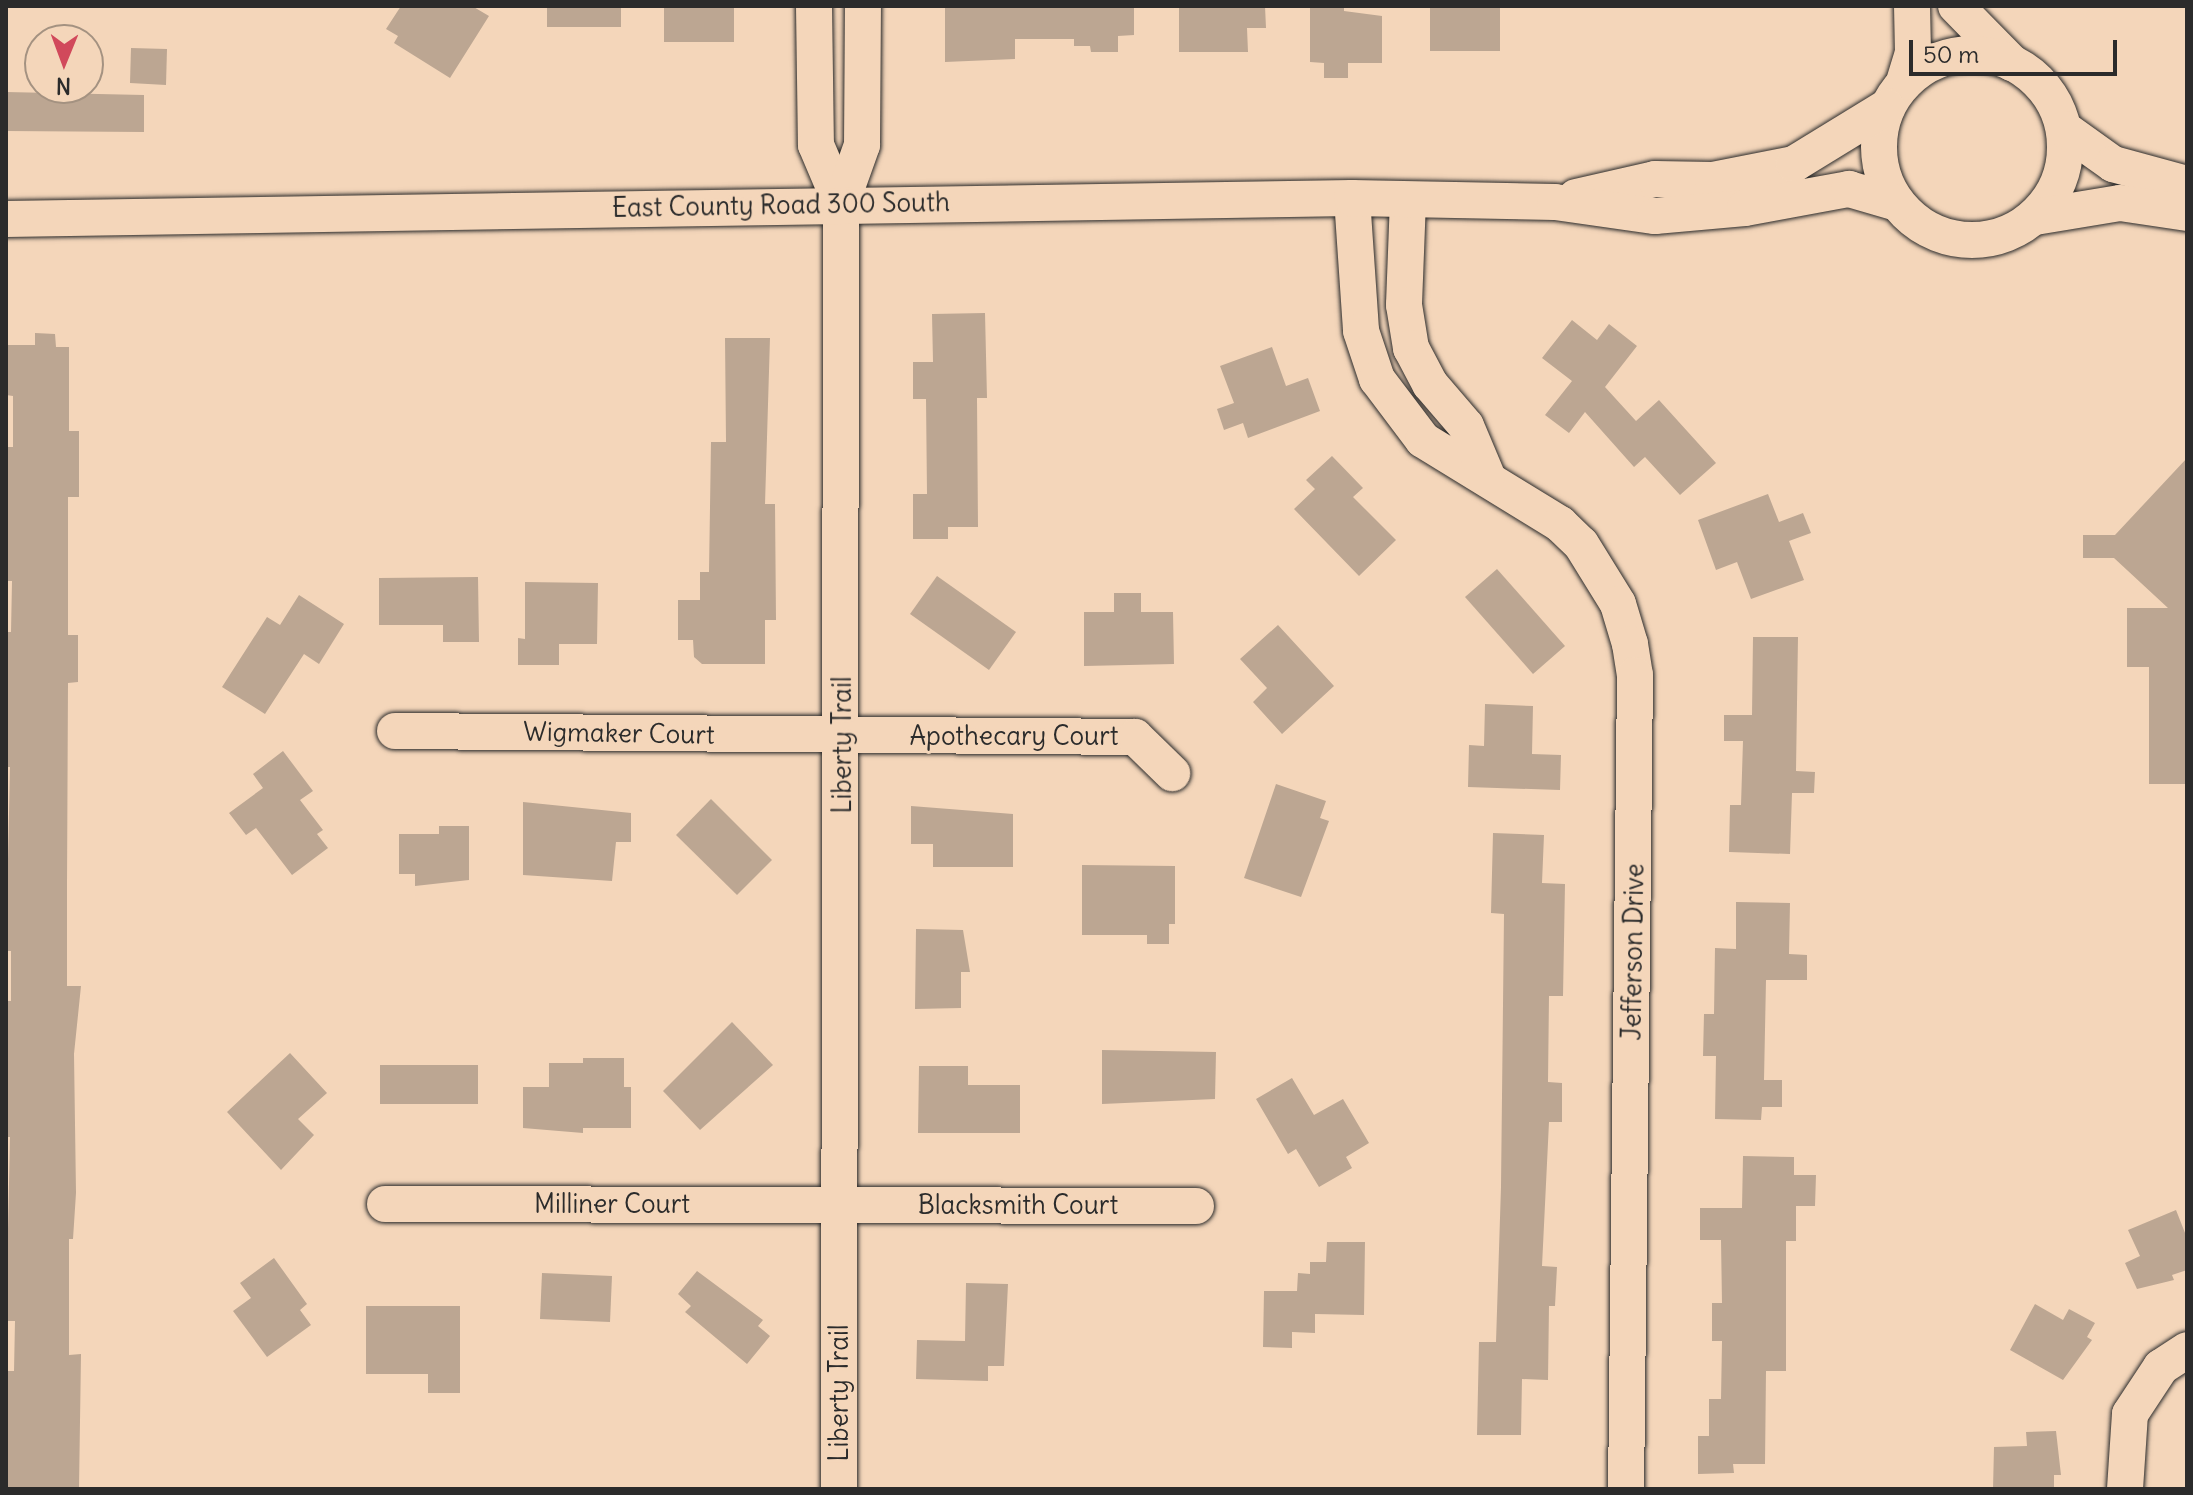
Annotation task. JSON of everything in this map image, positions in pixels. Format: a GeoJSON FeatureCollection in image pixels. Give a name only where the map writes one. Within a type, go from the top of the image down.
{"type":"FeatureCollection","features":[{"type":"Feature","properties":{"kind":"street","name":"Liberty Trail"},"geometry":{"type":"LineString","coordinates":[[814,6],[816,145],[841,204],[839,1489]]}},
{"type":"Feature","properties":{"kind":"street"},"geometry":{"type":"LineString","coordinates":[[841,204],[862,145],[863,6]]}},
{"type":"Feature","properties":{"kind":"street"},"geometry":{"type":"LineString","coordinates":[[1912,6],[1913,53],[1895,95],[1878,157],[1897,203],[1937,234],[1963,240],[1989,239],[2035,217],[2120,203],[2187,213]]}},
{"type":"Feature","properties":{"kind":"street"},"geometry":{"type":"LineString","coordinates":[[1956,6],[2012,63],[2045,90],[2064,129],[2065,161],[2055,192],[2035,217]]}},
{"type":"Feature","properties":{"kind":"street"},"geometry":{"type":"LineString","coordinates":[[1895,95],[1927,64],[1955,55],[1984,54],[2012,63]]}},
{"type":"Feature","properties":{"kind":"street","name":"East County Road 300 South"},"geometry":{"type":"LineString","coordinates":[[1555,202],[1655,179],[1713,180],[1794,164],[1895,95]]}},
{"type":"Feature","properties":{"kind":"street"},"geometry":{"type":"LineString","coordinates":[[2064,129],[2113,164],[2187,184]]}},
{"type":"Feature","properties":{"kind":"street","name":"East County Road 300 South"},"geometry":{"type":"LineString","coordinates":[[6,219],[1352,198],[1555,202],[1655,216],[1745,208],[1849,189],[1897,203]]}},
{"type":"Feature","properties":{"kind":"street","name":"Jefferson Drive"},"geometry":{"type":"LineString","coordinates":[[1352,198],[1357,306],[1377,379],[1423,440],[1487,476],[1560,524],[1603,572],[1618,604],[1635,675],[1626,1489]]}},
{"type":"Feature","properties":{"kind":"street"},"geometry":{"type":"LineString","coordinates":[[1408,200],[1404,305],[1411,348],[1430,384],[1466,426],[1487,476]]}},
{"type":"Feature","properties":{"kind":"street","name":"Wigmaker Court"},"geometry":{"type":"LineString","coordinates":[[395,731],[842,735]]}},
{"type":"Feature","properties":{"kind":"street","name":"Apothecary Court"},"geometry":{"type":"LineString","coordinates":[[842,735],[1135,737],[1172,773]]}},
{"type":"Feature","properties":{"kind":"street","name":"Milliner Court"},"geometry":{"type":"LineString","coordinates":[[385,1204],[839,1204]]}},
{"type":"Feature","properties":{"kind":"street","name":"Blacksmith Court"},"geometry":{"type":"LineString","coordinates":[[839,1204],[1196,1206]]}},
{"type":"Feature","properties":{"kind":"street"},"geometry":{"type":"LineString","coordinates":[[2125,1489],[2130,1414],[2161,1367],[2187,1350]]}},
{"type":"Feature","properties":{"kind":"building"},"geometry":{"type":"Polygon","coordinates":[[[401,6],[472,6],[489,16],[450,78],[394,43],[398,36],[386,29],[401,6]]]}},
{"type":"Feature","properties":{"kind":"building"},"geometry":{"type":"Polygon","coordinates":[[[547,6],[621,6],[621,27],[547,27],[547,6]]]}},
{"type":"Feature","properties":{"kind":"building"},"geometry":{"type":"Polygon","coordinates":[[[664,6],[734,6],[734,42],[664,42],[664,6]]]}},
{"type":"Feature","properties":{"kind":"building"},"geometry":{"type":"Polygon","coordinates":[[[945,6],[1134,6],[1134,35],[1118,36],[1118,52],[1091,52],[1090,46],[1074,46],[1074,39],[1015,39],[1015,59],[945,62],[945,6]]]}},
{"type":"Feature","properties":{"kind":"building"},"geometry":{"type":"Polygon","coordinates":[[[1179,6],[1265,6],[1266,28],[1247,28],[1248,52],[1179,52],[1179,6]]]}},
{"type":"Feature","properties":{"kind":"building"},"geometry":{"type":"Polygon","coordinates":[[[1310,6],[1344,6],[1344,11],[1382,16],[1382,63],[1348,63],[1348,78],[1324,78],[1324,63],[1310,62],[1310,6]]]}},
{"type":"Feature","properties":{"kind":"building"},"geometry":{"type":"Polygon","coordinates":[[[1430,6],[1500,6],[1500,51],[1430,51],[1430,6]]]}},
{"type":"Feature","properties":{"kind":"building"},"geometry":{"type":"Polygon","coordinates":[[[131,48],[167,49],[166,85],[130,83],[131,48]]]}},
{"type":"Feature","properties":{"kind":"building"},"geometry":{"type":"Polygon","coordinates":[[[6,92],[24,92],[24,104],[104,104],[104,94],[144,95],[144,132],[6,131],[6,92]]]}},
{"type":"Feature","properties":{"kind":"building"},"geometry":{"type":"Polygon","coordinates":[[[985,313],[987,398],[977,398],[978,527],[948,527],[948,539],[913,539],[913,494],[927,494],[926,399],[913,399],[913,362],[933,362],[932,314],[985,313]]]}},
{"type":"Feature","properties":{"kind":"building"},"geometry":{"type":"Polygon","coordinates":[[[1572,320],[1597,340],[1609,324],[1637,346],[1605,387],[1636,421],[1659,400],[1716,463],[1680,495],[1645,457],[1634,467],[1585,412],[1569,433],[1545,415],[1572,381],[1542,358],[1572,320]]]}},
{"type":"Feature","properties":{"kind":"building"},"geometry":{"type":"Polygon","coordinates":[[[35,333],[55,334],[56,347],[69,347],[69,431],[79,431],[79,497],[68,497],[68,635],[78,635],[78,682],[68,683],[67,986],[81,986],[74,1054],[76,1193],[73,1239],[69,1239],[69,1355],[81,1354],[79,1489],[6,1489],[6,1371],[14,1371],[15,1321],[6,1321],[10,1137],[6,1137],[6,1001],[11,1001],[11,951],[6,951],[10,767],[6,767],[6,632],[11,632],[12,581],[6,581],[6,447],[13,447],[13,396],[6,395],[6,345],[35,345],[35,333]]]}},
{"type":"Feature","properties":{"kind":"building"},"geometry":{"type":"Polygon","coordinates":[[[725,338],[770,338],[765,504],[775,504],[776,620],[765,620],[765,664],[702,664],[694,657],[693,640],[678,640],[678,600],[700,600],[700,572],[709,572],[711,442],[726,442],[725,338]]]}},
{"type":"Feature","properties":{"kind":"building"},"geometry":{"type":"Polygon","coordinates":[[[1272,347],[1286,386],[1308,378],[1320,411],[1248,438],[1243,423],[1224,430],[1217,409],[1234,403],[1220,366],[1272,347]]]}},
{"type":"Feature","properties":{"kind":"building"},"geometry":{"type":"Polygon","coordinates":[[[1332,456],[1363,488],[1353,497],[1396,540],[1359,576],[1294,509],[1315,489],[1306,480],[1332,456]]]}},
{"type":"Feature","properties":{"kind":"building"},"geometry":{"type":"Polygon","coordinates":[[[2187,458],[2187,784],[2149,784],[2149,667],[2127,667],[2127,608],[2168,608],[2114,558],[2083,558],[2083,535],[2115,535],[2187,458]]]}},
{"type":"Feature","properties":{"kind":"building"},"geometry":{"type":"Polygon","coordinates":[[[1768,494],[1779,522],[1803,513],[1811,533],[1789,541],[1804,580],[1751,599],[1737,562],[1716,570],[1698,520],[1768,494]]]}},
{"type":"Feature","properties":{"kind":"building"},"geometry":{"type":"Polygon","coordinates":[[[1497,569],[1565,646],[1533,674],[1465,597],[1497,569]]]}},
{"type":"Feature","properties":{"kind":"building"},"geometry":{"type":"Polygon","coordinates":[[[937,576],[1016,632],[989,670],[910,614],[937,576]]]}},
{"type":"Feature","properties":{"kind":"building"},"geometry":{"type":"Polygon","coordinates":[[[478,577],[479,642],[443,642],[443,625],[379,625],[379,578],[478,577]]]}},
{"type":"Feature","properties":{"kind":"building"},"geometry":{"type":"Polygon","coordinates":[[[525,582],[598,583],[597,644],[559,644],[559,665],[518,665],[518,638],[525,639],[525,582]]]}},
{"type":"Feature","properties":{"kind":"building"},"geometry":{"type":"Polygon","coordinates":[[[1114,593],[1141,593],[1141,612],[1173,612],[1174,664],[1084,666],[1084,612],[1114,612],[1114,593]]]}},
{"type":"Feature","properties":{"kind":"building"},"geometry":{"type":"Polygon","coordinates":[[[299,595],[344,624],[319,664],[304,654],[265,714],[222,687],[267,617],[280,625],[299,595]]]}},
{"type":"Feature","properties":{"kind":"building"},"geometry":{"type":"Polygon","coordinates":[[[1278,625],[1334,686],[1282,734],[1253,702],[1267,688],[1240,659],[1278,625]]]}},
{"type":"Feature","properties":{"kind":"building"},"geometry":{"type":"Polygon","coordinates":[[[1753,637],[1798,637],[1796,771],[1815,772],[1814,793],[1792,793],[1790,854],[1729,852],[1730,805],[1741,805],[1743,741],[1724,741],[1724,715],[1752,715],[1753,637]]]}},
{"type":"Feature","properties":{"kind":"building"},"geometry":{"type":"Polygon","coordinates":[[[1485,704],[1533,706],[1532,754],[1561,755],[1560,790],[1468,787],[1469,745],[1484,746],[1485,704]]]}},
{"type":"Feature","properties":{"kind":"building"},"geometry":{"type":"Polygon","coordinates":[[[283,751],[313,791],[300,800],[323,830],[317,834],[328,848],[292,875],[256,828],[246,835],[229,813],[263,788],[253,774],[283,751]]]}},
{"type":"Feature","properties":{"kind":"building"},"geometry":{"type":"Polygon","coordinates":[[[1276,784],[1326,801],[1320,818],[1329,821],[1301,897],[1244,878],[1276,784]]]}},
{"type":"Feature","properties":{"kind":"building"},"geometry":{"type":"Polygon","coordinates":[[[711,799],[772,860],[737,895],[676,835],[711,799]]]}},
{"type":"Feature","properties":{"kind":"building"},"geometry":{"type":"Polygon","coordinates":[[[523,802],[631,813],[631,842],[616,842],[612,881],[523,875],[523,802]]]}},
{"type":"Feature","properties":{"kind":"building"},"geometry":{"type":"Polygon","coordinates":[[[911,806],[1013,814],[1013,867],[933,867],[933,844],[911,844],[911,806]]]}},
{"type":"Feature","properties":{"kind":"building"},"geometry":{"type":"Polygon","coordinates":[[[439,826],[469,826],[469,880],[415,886],[415,874],[399,874],[399,834],[439,834],[439,826]]]}},
{"type":"Feature","properties":{"kind":"building"},"geometry":{"type":"Polygon","coordinates":[[[1493,833],[1544,835],[1542,883],[1565,884],[1563,996],[1549,996],[1548,1082],[1562,1083],[1562,1122],[1549,1122],[1542,1266],[1557,1267],[1555,1306],[1549,1306],[1548,1380],[1522,1379],[1521,1435],[1477,1435],[1479,1342],[1496,1342],[1501,1187],[1504,914],[1491,913],[1493,833]]]}},
{"type":"Feature","properties":{"kind":"building"},"geometry":{"type":"Polygon","coordinates":[[[1082,865],[1175,866],[1175,924],[1169,924],[1169,944],[1147,944],[1147,935],[1082,935],[1082,865]]]}},
{"type":"Feature","properties":{"kind":"building"},"geometry":{"type":"Polygon","coordinates":[[[1736,902],[1790,903],[1789,954],[1807,955],[1807,980],[1766,980],[1764,1080],[1782,1080],[1782,1107],[1762,1107],[1761,1120],[1715,1119],[1716,1056],[1703,1056],[1704,1014],[1714,1014],[1715,948],[1736,949],[1736,902]]]}},
{"type":"Feature","properties":{"kind":"building"},"geometry":{"type":"Polygon","coordinates":[[[916,929],[963,930],[970,972],[961,972],[961,1008],[915,1009],[916,929]]]}},
{"type":"Feature","properties":{"kind":"building"},"geometry":{"type":"Polygon","coordinates":[[[732,1022],[773,1065],[700,1130],[663,1091],[732,1022]]]}},
{"type":"Feature","properties":{"kind":"building"},"geometry":{"type":"Polygon","coordinates":[[[1102,1050],[1216,1052],[1215,1099],[1102,1104],[1102,1050]]]}},
{"type":"Feature","properties":{"kind":"building"},"geometry":{"type":"Polygon","coordinates":[[[290,1053],[327,1093],[298,1119],[314,1135],[281,1170],[227,1112],[290,1053]]]}},
{"type":"Feature","properties":{"kind":"building"},"geometry":{"type":"Polygon","coordinates":[[[583,1058],[624,1058],[624,1087],[631,1087],[631,1128],[583,1128],[583,1133],[523,1128],[523,1087],[549,1087],[549,1063],[583,1063],[583,1058]]]}},
{"type":"Feature","properties":{"kind":"building"},"geometry":{"type":"Polygon","coordinates":[[[380,1065],[478,1065],[478,1104],[380,1104],[380,1065]]]}},
{"type":"Feature","properties":{"kind":"building"},"geometry":{"type":"Polygon","coordinates":[[[919,1066],[968,1066],[968,1085],[1020,1085],[1020,1133],[918,1133],[919,1066]]]}},
{"type":"Feature","properties":{"kind":"building"},"geometry":{"type":"Polygon","coordinates":[[[1292,1078],[1314,1115],[1343,1099],[1369,1143],[1346,1157],[1352,1168],[1319,1187],[1296,1149],[1288,1154],[1256,1099],[1292,1078]]]}},
{"type":"Feature","properties":{"kind":"building"},"geometry":{"type":"Polygon","coordinates":[[[1743,1156],[1794,1157],[1794,1175],[1816,1175],[1815,1206],[1796,1206],[1796,1241],[1786,1241],[1786,1371],[1766,1371],[1765,1464],[1733,1464],[1734,1473],[1698,1474],[1698,1436],[1709,1436],[1709,1399],[1721,1399],[1722,1341],[1712,1341],[1712,1303],[1722,1303],[1721,1240],[1700,1240],[1700,1208],[1742,1208],[1743,1156]]]}},
{"type":"Feature","properties":{"kind":"building"},"geometry":{"type":"Polygon","coordinates":[[[2176,1210],[2187,1238],[2187,1270],[2172,1275],[2174,1280],[2137,1289],[2125,1263],[2140,1256],[2128,1230],[2176,1210]]]}},
{"type":"Feature","properties":{"kind":"building"},"geometry":{"type":"Polygon","coordinates":[[[1327,1242],[1365,1242],[1364,1315],[1315,1314],[1315,1333],[1292,1332],[1292,1348],[1263,1347],[1264,1291],[1297,1291],[1298,1273],[1310,1274],[1310,1262],[1326,1262],[1327,1242]]]}},
{"type":"Feature","properties":{"kind":"building"},"geometry":{"type":"Polygon","coordinates":[[[274,1258],[307,1304],[300,1310],[311,1325],[267,1357],[233,1311],[251,1298],[240,1283],[274,1258]]]}},
{"type":"Feature","properties":{"kind":"building"},"geometry":{"type":"Polygon","coordinates":[[[697,1271],[763,1320],[758,1326],[770,1336],[747,1364],[685,1312],[691,1306],[678,1294],[697,1271]]]}},
{"type":"Feature","properties":{"kind":"building"},"geometry":{"type":"Polygon","coordinates":[[[542,1273],[612,1276],[610,1322],[540,1319],[542,1273]]]}},
{"type":"Feature","properties":{"kind":"building"},"geometry":{"type":"Polygon","coordinates":[[[966,1283],[1008,1284],[1004,1366],[988,1366],[988,1381],[916,1379],[917,1340],[965,1341],[966,1283]]]}},
{"type":"Feature","properties":{"kind":"building"},"geometry":{"type":"Polygon","coordinates":[[[2035,1304],[2063,1320],[2069,1309],[2095,1323],[2087,1337],[2092,1340],[2063,1380],[2010,1350],[2035,1304]]]}},
{"type":"Feature","properties":{"kind":"building"},"geometry":{"type":"Polygon","coordinates":[[[366,1306],[460,1306],[460,1393],[428,1393],[428,1374],[366,1374],[366,1306]]]}},
{"type":"Feature","properties":{"kind":"building"},"geometry":{"type":"Polygon","coordinates":[[[2056,1431],[2061,1475],[2054,1475],[2054,1489],[1993,1489],[1994,1447],[2027,1446],[2026,1432],[2056,1431]]]}}]}
